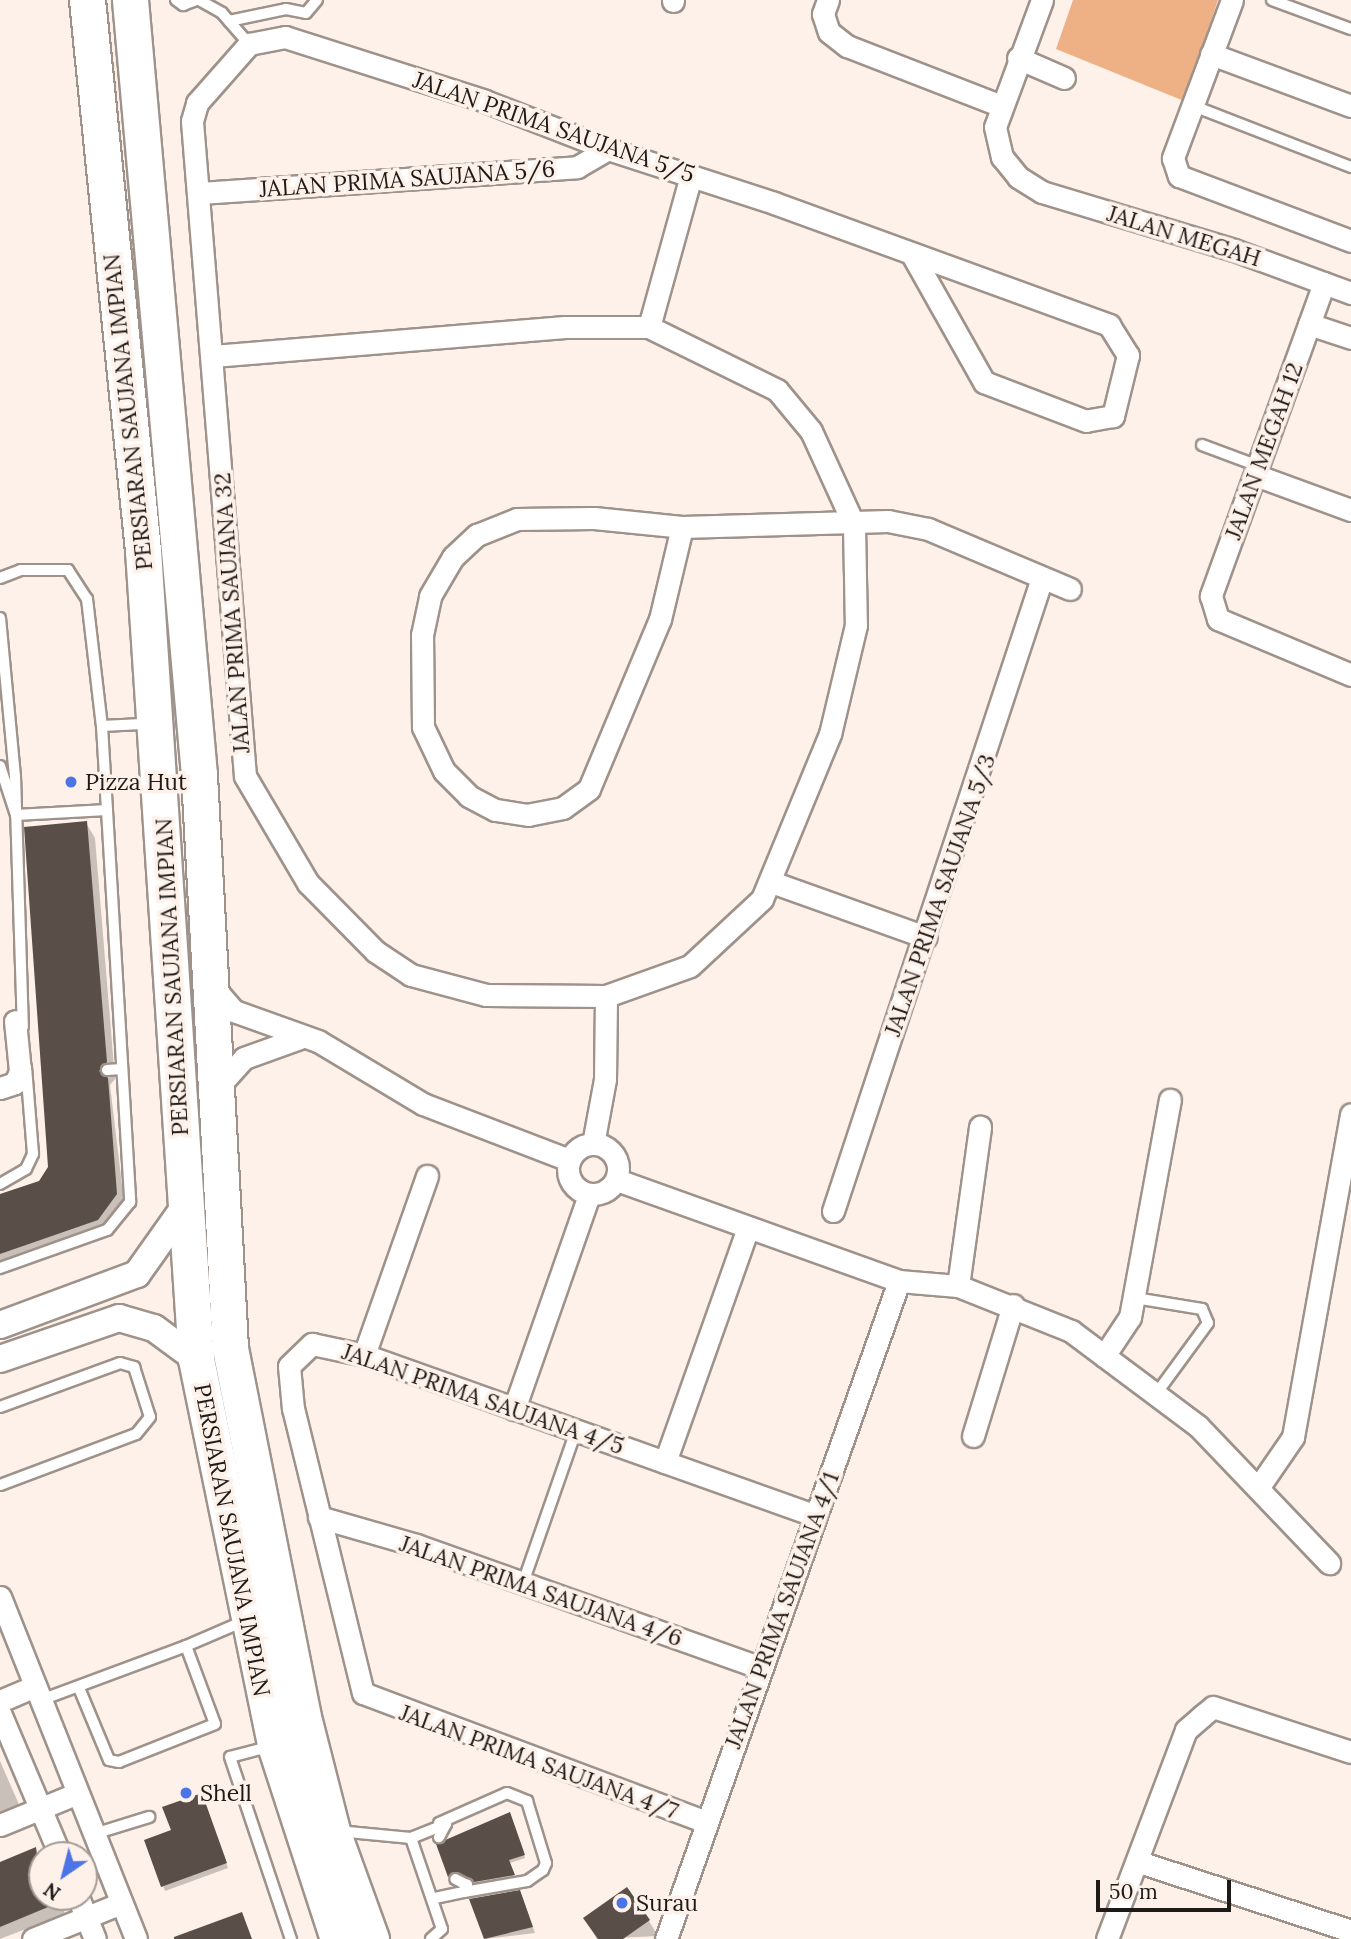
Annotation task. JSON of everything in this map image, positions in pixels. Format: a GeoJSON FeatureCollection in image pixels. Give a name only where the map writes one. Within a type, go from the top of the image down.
{"type":"FeatureCollection","features":[{"type":"Feature","properties":{"kind":"highway","name":"PERSIARAN SAUJANA IMPIAN"},"geometry":{"type":"LineString","coordinates":[[87,0],[145,578],[166,842],[183,1209],[196,1359],[247,1619],[275,1745],[338,1939]]}},
{"type":"Feature","properties":{"kind":"highway","name":"PERSIARAN SAUJANA IMPIAN"},"geometry":{"type":"LineString","coordinates":[[130,0],[199,775],[230,1348],[260,1525],[332,1831],[371,1939]]}},
{"type":"Feature","properties":{"kind":"highway"},"geometry":{"type":"LineString","coordinates":[[145,578],[132,643],[137,724],[146,805],[166,842]]}},
{"type":"Feature","properties":{"kind":"street"},"geometry":{"type":"LineString","coordinates":[[825,7],[829,32],[846,46],[999,105],[1042,0]]}},
{"type":"Feature","properties":{"kind":"street"},"geometry":{"type":"LineString","coordinates":[[1232,0],[1173,158],[1179,176],[1193,185],[1351,241]]}},
{"type":"Feature","properties":{"kind":"street","name":"JALAN PRIMA SAUJANA 5/5"},"geometry":{"type":"LineString","coordinates":[[250,44],[285,37],[313,44],[912,254],[1109,325],[1128,355],[1113,416],[1086,421],[984,382],[912,254]]}},
{"type":"Feature","properties":{"kind":"street","name":"JALAN PRIMA SAUJANA 32"},"geometry":{"type":"LineString","coordinates":[[250,44],[209,87],[192,121],[200,193],[245,776],[279,842],[340,918],[411,975],[486,995],[606,996],[690,967],[724,941],[774,883],[830,734],[849,664],[856,625],[854,525]]}},
{"type":"Feature","properties":{"kind":"street"},"geometry":{"type":"LineString","coordinates":[[1211,54],[1351,106]]}},
{"type":"Feature","properties":{"kind":"street"},"geometry":{"type":"LineString","coordinates":[[1018,58],[1065,78]]}},
{"type":"Feature","properties":{"kind":"street","name":"JALAN MEGAH"},"geometry":{"type":"LineString","coordinates":[[999,105],[995,127],[1002,157],[1018,177],[1042,192],[1351,293]]}},
{"type":"Feature","properties":{"kind":"street","name":"JALAN PRIMA SAUJANA 5/6"},"geometry":{"type":"LineString","coordinates":[[200,193],[577,167],[608,149]]}},
{"type":"Feature","properties":{"kind":"street"},"geometry":{"type":"LineString","coordinates":[[649,327],[691,176]]}},
{"type":"Feature","properties":{"kind":"street","name":"JALAN MEGAH 12"},"geometry":{"type":"LineString","coordinates":[[1324,283],[1259,471],[1211,596],[1218,619],[1351,675]]}},
{"type":"Feature","properties":{"kind":"street"},"geometry":{"type":"LineString","coordinates":[[1310,324],[1351,338]]}},
{"type":"Feature","properties":{"kind":"street"},"geometry":{"type":"LineString","coordinates":[[213,356],[565,327],[649,327],[777,390],[811,431],[854,525]]}},
{"type":"Feature","properties":{"kind":"street"},"geometry":{"type":"LineString","coordinates":[[1259,471],[1351,510]]}},
{"type":"Feature","properties":{"kind":"street"},"geometry":{"type":"LineString","coordinates":[[682,527],[660,619],[589,789],[563,808],[528,815],[495,810],[468,796],[443,771],[423,727],[419,687],[429,596],[453,557],[477,535],[517,519],[594,517],[682,527],[854,525],[888,521],[928,529],[1070,590]]}},
{"type":"Feature","properties":{"kind":"street","name":"JALAN PRIMA SAUJANA 5/3"},"geometry":{"type":"LineString","coordinates":[[833,1211],[926,937],[1042,578]]}},
{"type":"Feature","properties":{"kind":"street"},"geometry":{"type":"LineString","coordinates":[[774,883],[926,937]]}},
{"type":"Feature","properties":{"kind":"street"},"geometry":{"type":"LineString","coordinates":[[208,979],[234,1011],[302,1038],[318,1041],[432,1108],[569,1160]]}},
{"type":"Feature","properties":{"kind":"street"},"geometry":{"type":"LineString","coordinates":[[569,1160],[593,1144],[605,1079],[606,996]]}},
{"type":"Feature","properties":{"kind":"street"},"geometry":{"type":"LineString","coordinates":[[0,1088],[15,1083],[20,1071],[15,1021]]}},
{"type":"Feature","properties":{"kind":"street"},"geometry":{"type":"LineString","coordinates":[[217,1088],[260,1048],[302,1038]]}},
{"type":"Feature","properties":{"kind":"street"},"geometry":{"type":"LineString","coordinates":[[1104,1356],[1135,1298],[1170,1100]]}},
{"type":"Feature","properties":{"kind":"street"},"geometry":{"type":"LineString","coordinates":[[1258,1488],[1293,1437],[1351,1114]]}},
{"type":"Feature","properties":{"kind":"street"},"geometry":{"type":"LineString","coordinates":[[958,1286],[980,1127]]}},
{"type":"Feature","properties":{"kind":"street"},"geometry":{"type":"LineString","coordinates":[[569,1160],[572,1184],[589,1195],[607,1191],[617,1180],[615,1156],[593,1144]]}},
{"type":"Feature","properties":{"kind":"street"},"geometry":{"type":"LineString","coordinates":[[364,1355],[427,1176]]}},
{"type":"Feature","properties":{"kind":"street"},"geometry":{"type":"LineString","coordinates":[[617,1180],[899,1280],[958,1286],[1013,1305],[1071,1331],[1198,1426],[1329,1563]]}},
{"type":"Feature","properties":{"kind":"street"},"geometry":{"type":"LineString","coordinates":[[514,1409],[589,1195]]}},
{"type":"Feature","properties":{"kind":"street"},"geometry":{"type":"LineString","coordinates":[[0,1325],[137,1275],[183,1209]]}},
{"type":"Feature","properties":{"kind":"street"},"geometry":{"type":"LineString","coordinates":[[665,1462],[748,1227]]}},
{"type":"Feature","properties":{"kind":"street","name":"JALAN PRIMA SAUJANA 4/1"},"geometry":{"type":"LineString","coordinates":[[666,1939],[899,1280]]}},
{"type":"Feature","properties":{"kind":"street"},"geometry":{"type":"LineString","coordinates":[[973,1436],[1013,1305]]}},
{"type":"Feature","properties":{"kind":"street"},"geometry":{"type":"LineString","coordinates":[[0,1359],[118,1318],[154,1328],[196,1359]]}},
{"type":"Feature","properties":{"kind":"street","name":"JALAN PRIMA SAUJANA 4/5"},"geometry":{"type":"LineString","coordinates":[[373,1701],[359,1682],[319,1517],[289,1366],[312,1344],[364,1355],[815,1516]]}},
{"type":"Feature","properties":{"kind":"street","name":"JALAN PRIMA SAUJANA 4/6"},"geometry":{"type":"LineString","coordinates":[[319,1517],[523,1583],[762,1668]]}},
{"type":"Feature","properties":{"kind":"street"},"geometry":{"type":"LineString","coordinates":[[0,1597],[136,1939]]}},
{"type":"Feature","properties":{"kind":"street"},"geometry":{"type":"LineString","coordinates":[[0,1701],[38,1693]]}},
{"type":"Feature","properties":{"kind":"street","name":"JALAN PRIMA SAUJANA 4/7"},"geometry":{"type":"LineString","coordinates":[[373,1701],[706,1822]]}},
{"type":"Feature","properties":{"kind":"street"},"geometry":{"type":"LineString","coordinates":[[1107,1939],[1139,1862],[1186,1730],[1213,1707],[1351,1752]]}},
{"type":"Feature","properties":{"kind":"street"},"geometry":{"type":"LineString","coordinates":[[0,1713],[54,1841]]}},
{"type":"Feature","properties":{"kind":"street"},"geometry":{"type":"LineString","coordinates":[[0,1825],[78,1793]]}},
{"type":"Feature","properties":{"kind":"street"},"geometry":{"type":"LineString","coordinates":[[1139,1862],[1351,1931]]}},
{"type":"Feature","properties":{"kind":"street"},"geometry":{"type":"LineString","coordinates":[[33,1939],[121,1903]]}},
{"type":"Feature","properties":{"kind":"street"},"geometry":{"type":"LineString","coordinates":[[84,1911],[96,1939]]}},
{"type":"Feature","properties":{"kind":"lane"},"geometry":{"type":"LineString","coordinates":[[176,0],[183,5],[197,0],[229,21],[250,44]]}},
{"type":"Feature","properties":{"kind":"lane"},"geometry":{"type":"LineString","coordinates":[[229,21],[286,9],[306,13],[317,0]]}},
{"type":"Feature","properties":{"kind":"lane"},"geometry":{"type":"LineString","coordinates":[[1272,0],[1351,29]]}},
{"type":"Feature","properties":{"kind":"lane"},"geometry":{"type":"LineString","coordinates":[[1191,105],[1351,167]]}},
{"type":"Feature","properties":{"kind":"lane"},"geometry":{"type":"LineString","coordinates":[[1202,445],[1259,471]]}},
{"type":"Feature","properties":{"kind":"lane"},"geometry":{"type":"LineString","coordinates":[[0,578],[20,570],[68,570],[81,583],[102,726],[130,1202],[122,1219],[0,1268]]}},
{"type":"Feature","properties":{"kind":"lane"},"geometry":{"type":"LineString","coordinates":[[0,618],[16,815],[27,1079],[33,1154],[26,1169],[0,1184]]}},
{"type":"Feature","properties":{"kind":"lane"},"geometry":{"type":"LineString","coordinates":[[102,726],[137,724]]}},
{"type":"Feature","properties":{"kind":"lane"},"geometry":{"type":"LineString","coordinates":[[0,766],[16,815]]}},
{"type":"Feature","properties":{"kind":"lane"},"geometry":{"type":"LineString","coordinates":[[16,815],[107,810]]}},
{"type":"Feature","properties":{"kind":"lane"},"geometry":{"type":"LineString","coordinates":[[107,1070],[122,1069]]}},
{"type":"Feature","properties":{"kind":"lane"},"geometry":{"type":"LineString","coordinates":[[27,1079],[40,1077]]}},
{"type":"Feature","properties":{"kind":"lane"},"geometry":{"type":"LineString","coordinates":[[1135,1298],[1202,1309],[1208,1323],[1156,1394]]}},
{"type":"Feature","properties":{"kind":"lane"},"geometry":{"type":"LineString","coordinates":[[0,1407],[120,1363],[134,1367],[150,1417],[136,1434],[0,1485]]}},
{"type":"Feature","properties":{"kind":"lane"},"geometry":{"type":"LineString","coordinates":[[523,1583],[576,1431]]}},
{"type":"Feature","properties":{"kind":"lane"},"geometry":{"type":"LineString","coordinates":[[38,1693],[79,1688],[247,1619]]}},
{"type":"Feature","properties":{"kind":"lane"},"geometry":{"type":"LineString","coordinates":[[79,1688],[109,1760],[119,1762],[215,1724],[186,1646]]}},
{"type":"Feature","properties":{"kind":"lane"},"geometry":{"type":"LineString","coordinates":[[275,1745],[230,1758],[290,1939]]}},
{"type":"Feature","properties":{"kind":"lane"},"geometry":{"type":"LineString","coordinates":[[332,1831],[411,1838],[507,1793],[527,1801],[547,1863],[543,1870],[527,1881],[435,1898]]}},
{"type":"Feature","properties":{"kind":"lane"},"geometry":{"type":"LineString","coordinates":[[94,1834],[149,1818]]}},
{"type":"Feature","properties":{"kind":"lane"},"geometry":{"type":"LineString","coordinates":[[439,1823],[446,1824],[439,1837]]}},
{"type":"Feature","properties":{"kind":"lane"},"geometry":{"type":"LineString","coordinates":[[411,1838],[435,1898],[443,1934],[431,1939]]}},
{"type":"Feature","properties":{"kind":"lane"},"geometry":{"type":"LineString","coordinates":[[455,1879],[467,1885],[464,1892]]}},
{"type":"Feature","properties":{"kind":"shaded area"},"geometry":{"type":"Polygon","coordinates":[[[1073,0],[1218,0],[1184,101],[1056,49],[1073,0]]]}},
{"type":"Feature","properties":{"kind":"building"},"geometry":{"type":"Polygon","coordinates":[[[87,821],[107,1062],[99,1071],[108,1078],[117,1194],[98,1220],[0,1254],[0,1194],[39,1181],[48,1167],[24,827],[87,821]]]}},
{"type":"Feature","properties":{"kind":"building"},"geometry":{"type":"Polygon","coordinates":[[[202,1793],[227,1863],[161,1887],[144,1840],[171,1830],[162,1807],[202,1793]]]}},
{"type":"Feature","properties":{"kind":"building"},"geometry":{"type":"Polygon","coordinates":[[[510,1812],[525,1855],[509,1860],[515,1875],[474,1882],[458,1872],[448,1877],[436,1844],[510,1812]]]}},
{"type":"Feature","properties":{"kind":"building"},"geometry":{"type":"Polygon","coordinates":[[[28,1850],[28,1911],[39,1911],[0,1927],[0,1862],[28,1850]]]}},
{"type":"Feature","properties":{"kind":"building","name":"Surau"},"geometry":{"type":"Polygon","coordinates":[[[627,1887],[650,1920],[623,1939],[598,1939],[583,1918],[627,1887]]]}},
{"type":"Feature","properties":{"kind":"building"},"geometry":{"type":"Polygon","coordinates":[[[520,1890],[533,1927],[484,1939],[469,1899],[520,1890]]]}},
{"type":"Feature","properties":{"kind":"building"},"geometry":{"type":"Polygon","coordinates":[[[242,1912],[252,1939],[174,1939],[174,1937],[242,1912]]]}},
{"type":"Feature","properties":{"kind":"place","name":"Pizza Hut"},"geometry":{"type":"Point","coordinates":[71,782]}},
{"type":"Feature","properties":{"kind":"place","name":"Shell"},"geometry":{"type":"Point","coordinates":[186,1793]}},
{"type":"Feature","properties":{"kind":"place","name":"Surau"},"geometry":{"type":"Point","coordinates":[622,1903]}}]}
